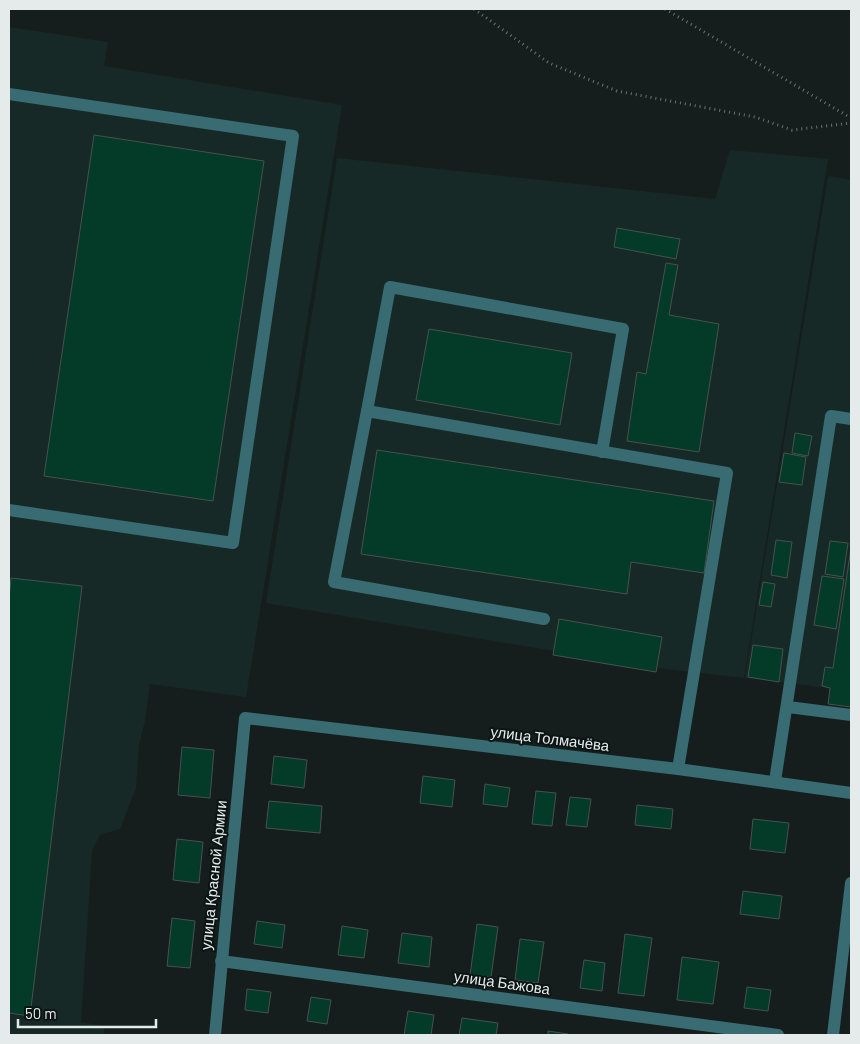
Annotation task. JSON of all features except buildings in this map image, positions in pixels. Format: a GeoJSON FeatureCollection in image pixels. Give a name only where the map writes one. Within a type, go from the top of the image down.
{"type":"FeatureCollection","features":[{"type":"Feature","properties":{"kind":"street"},"geometry":{"type":"LineString","coordinates":[[9,94],[292,136],[233,543],[9,510]]}},
{"type":"Feature","properties":{"kind":"street"},"geometry":{"type":"LineString","coordinates":[[544,619],[334,582],[390,287],[624,329],[602,452]]}},
{"type":"Feature","properties":{"kind":"street"},"geometry":{"type":"LineString","coordinates":[[367,411],[727,473],[678,769]]}},
{"type":"Feature","properties":{"kind":"street"},"geometry":{"type":"LineString","coordinates":[[775,781],[788,707],[831,416],[851,419]]}},
{"type":"Feature","properties":{"kind":"street"},"geometry":{"type":"LineString","coordinates":[[788,707],[851,715]]}},
{"type":"Feature","properties":{"kind":"street","name":"улица Толмачёва"},"geometry":{"type":"LineString","coordinates":[[245,718],[775,781],[851,793]]}},
{"type":"Feature","properties":{"kind":"street","name":"улица Красной Армии"},"geometry":{"type":"LineString","coordinates":[[215,1035],[245,718]]}},
{"type":"Feature","properties":{"kind":"street"},"geometry":{"type":"LineString","coordinates":[[833,1035],[851,882]]}},
{"type":"Feature","properties":{"kind":"street","name":"улица Бажова"},"geometry":{"type":"LineString","coordinates":[[221,961],[778,1035]]}},
{"type":"Feature","properties":{"kind":"path"},"geometry":{"type":"LineString","coordinates":[[474,9],[549,63],[617,90],[755,117],[792,130],[851,123]]}},
{"type":"Feature","properties":{"kind":"path"},"geometry":{"type":"LineString","coordinates":[[664,9],[851,118]]}},
{"type":"Feature","properties":{"kind":"shaded area"},"geometry":{"type":"Polygon","coordinates":[[[9,27],[108,42],[104,66],[342,105],[246,697],[150,684],[145,721],[139,745],[136,788],[120,829],[100,835],[92,851],[81,1022],[104,1026],[104,1035],[9,1035],[9,27]]]}},
{"type":"Feature","properties":{"kind":"shaded area"},"geometry":{"type":"Polygon","coordinates":[[[730,150],[828,159],[744,678],[657,668],[662,637],[560,619],[554,651],[266,603],[337,158],[715,199],[730,150]]]}},
{"type":"Feature","properties":{"kind":"shaded area"},"geometry":{"type":"Polygon","coordinates":[[[828,176],[851,180],[851,707],[828,704],[830,688],[745,678],[828,176]]]}}]}
